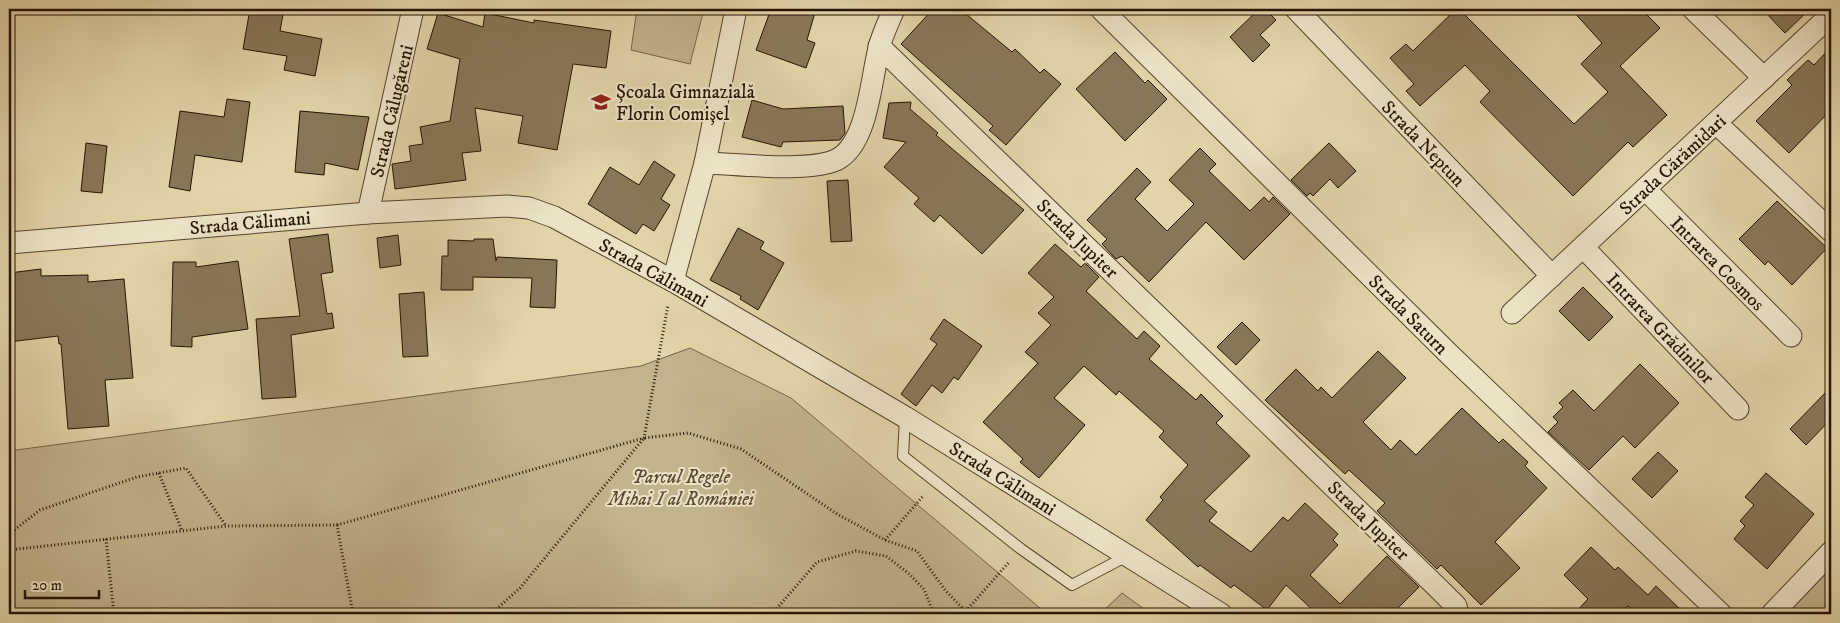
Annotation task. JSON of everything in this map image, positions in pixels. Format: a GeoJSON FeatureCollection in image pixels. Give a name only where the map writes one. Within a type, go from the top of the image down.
{"type":"FeatureCollection","features":[{"type":"Feature","properties":{"kind":"street","name":"Strada Călugăreni"},"geometry":{"type":"LineString","coordinates":[[368,213],[413,9]]}},
{"type":"Feature","properties":{"kind":"street"},"geometry":{"type":"LineString","coordinates":[[673,281],[705,163],[736,9]]}},
{"type":"Feature","properties":{"kind":"street"},"geometry":{"type":"LineString","coordinates":[[705,163],[808,166],[837,160],[854,146],[860,131],[879,46],[894,9]]}},
{"type":"Feature","properties":{"kind":"street","name":"Strada Saturn"},"geometry":{"type":"LineString","coordinates":[[1101,9],[1450,354],[1721,614]]}},
{"type":"Feature","properties":{"kind":"street","name":"Strada Neptun"},"geometry":{"type":"LineString","coordinates":[[1296,9],[1552,276]]}},
{"type":"Feature","properties":{"kind":"street"},"geometry":{"type":"LineString","coordinates":[[1693,9],[1764,78]]}},
{"type":"Feature","properties":{"kind":"street","name":"Strada Cărămidari"},"geometry":{"type":"LineString","coordinates":[[1512,313],[1831,15]]}},
{"type":"Feature","properties":{"kind":"street","name":"Strada Jupiter"},"geometry":{"type":"LineString","coordinates":[[879,46],[1438,588],[1456,606],[1458,614]]}},
{"type":"Feature","properties":{"kind":"street"},"geometry":{"type":"LineString","coordinates":[[1716,123],[1831,231]]}},
{"type":"Feature","properties":{"kind":"street","name":"Intrarea Cosmos"},"geometry":{"type":"LineString","coordinates":[[1645,189],[1791,336]]}},
{"type":"Feature","properties":{"kind":"street","name":"Strada Călimani"},"geometry":{"type":"LineString","coordinates":[[9,243],[368,213],[507,206],[529,208],[554,217],[673,281],[905,417],[1221,614]]}},
{"type":"Feature","properties":{"kind":"street","name":"Intrarea Grădinilor"},"geometry":{"type":"LineString","coordinates":[[1583,247],[1738,409]]}},
{"type":"Feature","properties":{"kind":"street"},"geometry":{"type":"LineString","coordinates":[[1772,614],[1831,552]]}},
{"type":"Feature","properties":{"kind":"lane"},"geometry":{"type":"LineString","coordinates":[[905,417],[903,456],[1021,549],[1072,585],[1128,556]]}},
{"type":"Feature","properties":{"kind":"path"},"geometry":{"type":"LineString","coordinates":[[491,614],[520,588],[644,438],[673,281]]}},
{"type":"Feature","properties":{"kind":"path"},"geometry":{"type":"LineString","coordinates":[[9,550],[226,526],[337,525],[644,438],[688,433],[741,449],[836,514],[885,540],[917,551],[945,590],[967,613],[1021,549]]}},
{"type":"Feature","properties":{"kind":"path"},"geometry":{"type":"LineString","coordinates":[[9,534],[40,510],[137,477],[186,468],[226,526]]}},
{"type":"Feature","properties":{"kind":"path"},"geometry":{"type":"LineString","coordinates":[[159,473],[182,531]]}},
{"type":"Feature","properties":{"kind":"path"},"geometry":{"type":"LineString","coordinates":[[885,540],[935,483]]}},
{"type":"Feature","properties":{"kind":"path"},"geometry":{"type":"LineString","coordinates":[[337,525],[352,614]]}},
{"type":"Feature","properties":{"kind":"path"},"geometry":{"type":"LineString","coordinates":[[106,539],[114,614]]}},
{"type":"Feature","properties":{"kind":"path"},"geometry":{"type":"LineString","coordinates":[[772,614],[817,562],[856,551],[886,556],[908,573],[924,589],[934,614]]}},
{"type":"Feature","properties":{"kind":"green space"},"geometry":{"type":"Polygon","coordinates":[[[637,9],[704,9],[690,64],[631,50],[637,9]]]}},
{"type":"Feature","properties":{"kind":"green space","name":"Parcul Regele Mihai I al României"},"geometry":{"type":"Polygon","coordinates":[[[690,348],[791,398],[1047,614],[9,614],[9,451],[641,366],[690,348]]]}},
{"type":"Feature","properties":{"kind":"green space"},"geometry":{"type":"Polygon","coordinates":[[[1831,556],[1831,614],[1783,614],[1831,556]]]}},
{"type":"Feature","properties":{"kind":"green space"},"geometry":{"type":"Polygon","coordinates":[[[1122,593],[1151,614],[1100,614],[1122,593]]]}},
{"type":"Feature","properties":{"kind":"building"},"geometry":{"type":"Polygon","coordinates":[[[250,9],[284,9],[280,31],[322,39],[315,76],[284,70],[287,56],[243,49],[250,9]]]}},
{"type":"Feature","properties":{"kind":"building"},"geometry":{"type":"Polygon","coordinates":[[[771,9],[816,9],[807,40],[815,43],[806,68],[756,50],[771,9]]]}},
{"type":"Feature","properties":{"kind":"building"},"geometry":{"type":"Polygon","coordinates":[[[933,9],[960,9],[1012,52],[1015,49],[1040,73],[1044,69],[1061,84],[1006,145],[989,130],[993,126],[901,44],[933,9]]]}},
{"type":"Feature","properties":{"kind":"building"},"geometry":{"type":"Polygon","coordinates":[[[1259,9],[1265,9],[1276,20],[1260,35],[1270,45],[1253,62],[1230,37],[1259,9]]]}},
{"type":"Feature","properties":{"kind":"building"},"geometry":{"type":"Polygon","coordinates":[[[1456,9],[1459,9],[1574,124],[1608,92],[1581,64],[1602,43],[1571,9],[1641,9],[1660,28],[1620,66],[1667,115],[1633,147],[1628,142],[1573,196],[1480,102],[1490,91],[1465,65],[1420,106],[1406,91],[1414,84],[1390,58],[1406,44],[1413,51],[1456,9]]]}},
{"type":"Feature","properties":{"kind":"building"},"geometry":{"type":"Polygon","coordinates":[[[1762,9],[1810,9],[1785,33],[1762,9]]]}},
{"type":"Feature","properties":{"kind":"building"},"geometry":{"type":"Polygon","coordinates":[[[438,13],[483,27],[485,13],[534,23],[534,20],[611,31],[606,68],[573,64],[557,150],[518,143],[523,116],[475,108],[481,151],[462,153],[466,180],[395,189],[392,164],[411,161],[409,146],[423,144],[420,127],[450,121],[460,59],[427,49],[438,13]]]}},
{"type":"Feature","properties":{"kind":"building"},"geometry":{"type":"Polygon","coordinates":[[[1831,47],[1831,110],[1789,153],[1756,121],[1792,85],[1787,80],[1808,60],[1814,65],[1831,47]]]}},
{"type":"Feature","properties":{"kind":"building"},"geometry":{"type":"Polygon","coordinates":[[[1115,52],[1145,83],[1148,80],[1167,99],[1125,141],[1076,89],[1115,52]]]}},
{"type":"Feature","properties":{"kind":"building"},"geometry":{"type":"Polygon","coordinates":[[[227,99],[250,102],[242,162],[195,155],[190,191],[169,187],[180,111],[224,117],[227,99]]]}},
{"type":"Feature","properties":{"kind":"building"},"geometry":{"type":"Polygon","coordinates":[[[752,100],[783,109],[843,106],[845,133],[840,140],[783,142],[781,147],[742,137],[752,100]]]}},
{"type":"Feature","properties":{"kind":"building"},"geometry":{"type":"Polygon","coordinates":[[[911,102],[910,109],[938,133],[936,135],[1024,210],[982,254],[940,215],[934,222],[914,204],[919,198],[884,167],[906,142],[883,138],[889,103],[911,102]]]}},
{"type":"Feature","properties":{"kind":"building"},"geometry":{"type":"Polygon","coordinates":[[[300,111],[369,117],[358,170],[325,163],[324,175],[295,172],[300,111]]]}},
{"type":"Feature","properties":{"kind":"building"},"geometry":{"type":"Polygon","coordinates":[[[86,143],[107,146],[102,193],[81,191],[86,143]]]}},
{"type":"Feature","properties":{"kind":"building"},"geometry":{"type":"Polygon","coordinates":[[[1329,143],[1356,171],[1338,188],[1330,179],[1313,196],[1310,193],[1307,196],[1291,180],[1329,143]]]}},
{"type":"Feature","properties":{"kind":"building"},"geometry":{"type":"Polygon","coordinates":[[[1200,148],[1216,164],[1209,171],[1250,211],[1264,197],[1269,202],[1273,197],[1290,214],[1244,260],[1206,222],[1149,282],[1122,256],[1116,259],[1102,244],[1107,239],[1087,220],[1137,168],[1151,182],[1135,199],[1167,231],[1194,204],[1169,180],[1200,148]]]}},
{"type":"Feature","properties":{"kind":"building"},"geometry":{"type":"Polygon","coordinates":[[[654,161],[675,175],[661,199],[670,205],[654,231],[643,224],[636,234],[588,204],[610,167],[639,185],[654,161]]]}},
{"type":"Feature","properties":{"kind":"building"},"geometry":{"type":"Polygon","coordinates":[[[848,180],[852,241],[831,242],[827,181],[848,180]]]}},
{"type":"Feature","properties":{"kind":"building"},"geometry":{"type":"Polygon","coordinates":[[[1777,201],[1827,248],[1792,285],[1768,261],[1765,265],[1739,239],[1777,201]]]}},
{"type":"Feature","properties":{"kind":"building"},"geometry":{"type":"Polygon","coordinates":[[[738,228],[764,242],[760,249],[784,263],[758,310],[740,299],[741,296],[710,280],[738,228]]]}},
{"type":"Feature","properties":{"kind":"building"},"geometry":{"type":"Polygon","coordinates":[[[328,234],[333,272],[321,274],[327,314],[332,313],[334,328],[291,335],[296,397],[262,399],[256,319],[300,316],[289,239],[328,234]]]}},
{"type":"Feature","properties":{"kind":"building"},"geometry":{"type":"Polygon","coordinates":[[[398,235],[401,265],[380,268],[377,238],[398,235]]]}},
{"type":"Feature","properties":{"kind":"building"},"geometry":{"type":"Polygon","coordinates":[[[474,239],[493,239],[496,261],[497,257],[557,260],[555,308],[530,307],[532,278],[473,277],[473,290],[441,290],[442,256],[448,256],[448,240],[474,241],[474,239]]]}},
{"type":"Feature","properties":{"kind":"building"},"geometry":{"type":"Polygon","coordinates":[[[1055,244],[1081,267],[1085,263],[1099,277],[1086,291],[1137,339],[1144,331],[1160,346],[1149,359],[1196,400],[1201,394],[1223,416],[1216,423],[1250,456],[1204,501],[1217,512],[1209,521],[1251,552],[1283,517],[1288,521],[1305,503],[1338,534],[1333,540],[1338,545],[1310,575],[1340,604],[1387,556],[1419,587],[1392,614],[1317,614],[1286,585],[1267,610],[1234,585],[1231,588],[1200,565],[1198,567],[1146,520],[1163,500],[1160,497],[1188,465],[1159,437],[1164,431],[1119,391],[1116,395],[1084,366],[1054,398],[1085,425],[1039,478],[1020,462],[1023,459],[983,422],[1038,363],[1025,352],[1051,325],[1038,313],[1054,297],[1028,273],[1055,244]]]}},
{"type":"Feature","properties":{"kind":"building"},"geometry":{"type":"Polygon","coordinates":[[[238,261],[248,329],[192,337],[192,347],[171,346],[173,262],[196,262],[196,267],[238,261]]]}},
{"type":"Feature","properties":{"kind":"building"},"geometry":{"type":"Polygon","coordinates":[[[41,269],[41,276],[88,275],[88,282],[124,279],[133,378],[105,380],[109,426],[68,429],[61,344],[59,344],[58,336],[9,342],[9,273],[41,269]]]}},
{"type":"Feature","properties":{"kind":"building"},"geometry":{"type":"Polygon","coordinates":[[[1583,287],[1613,317],[1589,341],[1559,311],[1583,287]]]}},
{"type":"Feature","properties":{"kind":"building"},"geometry":{"type":"Polygon","coordinates":[[[424,292],[428,356],[403,357],[399,294],[424,292]]]}},
{"type":"Feature","properties":{"kind":"building"},"geometry":{"type":"Polygon","coordinates":[[[944,319],[982,346],[958,380],[954,377],[942,393],[932,385],[916,406],[901,394],[937,344],[930,339],[944,319]]]}},
{"type":"Feature","properties":{"kind":"building"},"geometry":{"type":"Polygon","coordinates":[[[1242,322],[1260,340],[1236,365],[1217,347],[1242,322]]]}},
{"type":"Feature","properties":{"kind":"building"},"geometry":{"type":"Polygon","coordinates":[[[1378,351],[1406,378],[1363,422],[1391,450],[1400,440],[1416,455],[1462,408],[1499,443],[1503,439],[1528,462],[1525,466],[1547,488],[1495,542],[1520,568],[1481,605],[1441,565],[1437,569],[1377,511],[1385,503],[1349,470],[1345,474],[1265,400],[1296,369],[1318,391],[1321,387],[1332,398],[1378,351]]]}},
{"type":"Feature","properties":{"kind":"building"},"geometry":{"type":"Polygon","coordinates":[[[1640,364],[1679,403],[1635,448],[1623,436],[1589,470],[1548,432],[1558,422],[1553,417],[1563,407],[1559,403],[1573,390],[1594,411],[1640,364]]]}},
{"type":"Feature","properties":{"kind":"building"},"geometry":{"type":"Polygon","coordinates":[[[1831,387],[1831,419],[1806,445],[1790,429],[1831,387]]]}},
{"type":"Feature","properties":{"kind":"building"},"geometry":{"type":"Polygon","coordinates":[[[1658,452],[1678,471],[1652,498],[1632,479],[1658,452]]]}},
{"type":"Feature","properties":{"kind":"building"},"geometry":{"type":"Polygon","coordinates":[[[1766,473],[1814,514],[1767,569],[1734,539],[1745,526],[1740,521],[1754,505],[1745,497],[1766,473]]]}},
{"type":"Feature","properties":{"kind":"building"},"geometry":{"type":"Polygon","coordinates":[[[1591,547],[1615,570],[1618,567],[1648,595],[1656,586],[1685,614],[1630,614],[1633,610],[1628,606],[1620,614],[1574,614],[1588,599],[1564,575],[1591,547]]]}},
{"type":"Feature","properties":{"kind":"place","name":"Școala Gimnazială Florin Comișel"},"geometry":{"type":"Point","coordinates":[601,102]}}]}
